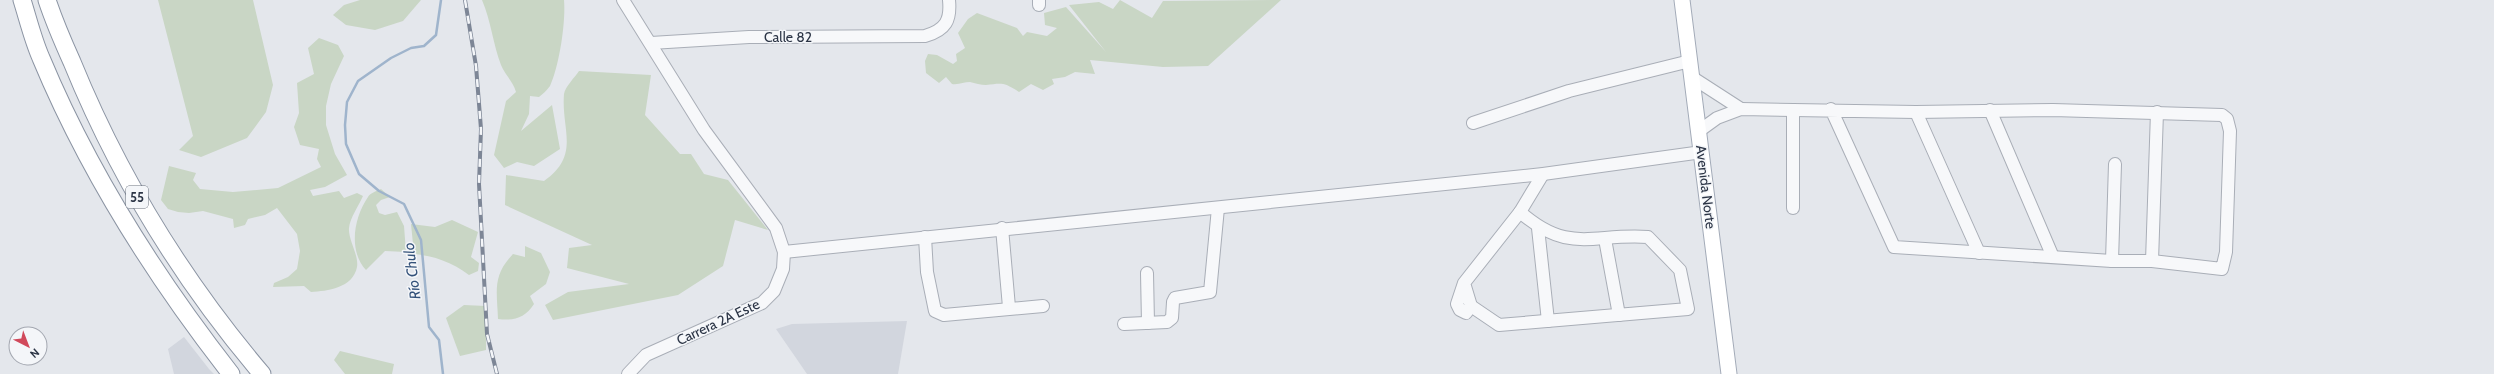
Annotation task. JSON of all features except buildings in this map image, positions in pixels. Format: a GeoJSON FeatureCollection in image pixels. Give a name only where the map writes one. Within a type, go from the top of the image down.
{"type":"FeatureCollection","features":[{"type":"Feature","properties":{"kind":"highway","name":"55"},"geometry":{"type":"LineString","coordinates":[[22,0],[40,57],[80,140],[117,206],[180,306],[231,374]]}},
{"type":"Feature","properties":{"kind":"highway","name":"55"},"geometry":{"type":"LineString","coordinates":[[47,0],[87,99],[130,184],[180,266],[236,344],[262,374]]}},
{"type":"Feature","properties":{"kind":"main road","name":"Avenida Norte"},"geometry":{"type":"LineString","coordinates":[[1682,0],[1690,61],[1697,82]]}},
{"type":"Feature","properties":{"kind":"main road","name":"Avenida Norte"},"geometry":{"type":"LineString","coordinates":[[1690,0],[1702,129],[1736,374]]}},
{"type":"Feature","properties":{"kind":"main road","name":"Avenida Norte"},"geometry":{"type":"LineString","coordinates":[[1702,129],[1702,152],[1729,374]]}},
{"type":"Feature","properties":{"kind":"street"},"geometry":{"type":"LineString","coordinates":[[623,0],[704,130],[776,228],[784,252],[1002,228],[1218,208],[1543,174],[1702,152]]}},
{"type":"Feature","properties":{"kind":"street","name":"Calle 82"},"geometry":{"type":"LineString","coordinates":[[648,40],[749,37],[925,36],[935,33],[943,27],[950,15],[949,0]]}},
{"type":"Feature","properties":{"kind":"street"},"geometry":{"type":"LineString","coordinates":[[1473,123],[1569,92],[1690,61]]}},
{"type":"Feature","properties":{"kind":"street"},"geometry":{"type":"LineString","coordinates":[[1697,82],[1741,109]]}},
{"type":"Feature","properties":{"kind":"street"},"geometry":{"type":"LineString","coordinates":[[1702,129],[1717,118],[1741,109],[1831,109],[1916,112],[1990,110],[2157,112],[2222,115],[2227,119],[2230,130],[2226,252],[2222,269],[2152,261],[2112,261],[1894,247],[1831,109]]}},
{"type":"Feature","properties":{"kind":"street"},"geometry":{"type":"LineString","coordinates":[[1793,110],[1793,208]]}},
{"type":"Feature","properties":{"kind":"street"},"geometry":{"type":"LineString","coordinates":[[1990,110],[2053,257]]}},
{"type":"Feature","properties":{"kind":"street"},"geometry":{"type":"LineString","coordinates":[[1916,112],[1978,253]]}},
{"type":"Feature","properties":{"kind":"street"},"geometry":{"type":"LineString","coordinates":[[2152,261],[2157,112]]}},
{"type":"Feature","properties":{"kind":"street"},"geometry":{"type":"LineString","coordinates":[[2112,261],[2115,164]]}},
{"type":"Feature","properties":{"kind":"street"},"geometry":{"type":"LineString","coordinates":[[1520,212],[1538,228],[1558,236],[1580,241],[1624,236],[1648,237],[1680,270],[1688,309],[1499,325],[1472,306],[1464,283],[1520,212],[1543,174]]}},
{"type":"Feature","properties":{"kind":"street"},"geometry":{"type":"LineString","coordinates":[[1124,324],[1169,321],[1172,318],[1173,302],[1177,297],[1210,292],[1218,208]]}},
{"type":"Feature","properties":{"kind":"street"},"geometry":{"type":"LineString","coordinates":[[1002,228],[1009,307]]}},
{"type":"Feature","properties":{"kind":"street"},"geometry":{"type":"LineString","coordinates":[[1538,228],[1548,321]]}},
{"type":"Feature","properties":{"kind":"street"},"geometry":{"type":"LineString","coordinates":[[925,236],[927,272],[935,311],[944,315],[1009,307],[1043,306]]}},
{"type":"Feature","properties":{"kind":"street"},"geometry":{"type":"LineString","coordinates":[[1605,238],[1619,315]]}},
{"type":"Feature","properties":{"kind":"street","name":"Carrera 2A Este"},"geometry":{"type":"LineString","coordinates":[[628,374],[646,355],[752,308],[765,300],[774,290],[783,269],[784,252]]}},
{"type":"Feature","properties":{"kind":"street"},"geometry":{"type":"LineString","coordinates":[[1147,273],[1148,323]]}},
{"type":"Feature","properties":{"kind":"shaded area"},"geometry":{"type":"Polygon","coordinates":[[[907,321],[898,374],[807,374],[776,329],[792,324],[907,321]]]}},
{"type":"Feature","properties":{"kind":"shaded area"},"geometry":{"type":"Polygon","coordinates":[[[184,337],[214,374],[174,374],[168,349],[184,337]]]}},
{"type":"Feature","properties":{"kind":"green space"},"geometry":{"type":"Polygon","coordinates":[[[158,0],[253,0],[273,85],[266,112],[247,138],[201,157],[179,150],[193,136],[158,0]]]}},
{"type":"Feature","properties":{"kind":"green space"},"geometry":{"type":"Polygon","coordinates":[[[360,0],[421,0],[403,21],[375,30],[346,25],[333,15],[344,5],[360,0]]]}},
{"type":"Feature","properties":{"kind":"green space"},"geometry":{"type":"Polygon","coordinates":[[[482,0],[564,0],[563,32],[553,78],[550,86],[539,97],[530,96],[529,114],[521,131],[552,105],[560,149],[534,166],[517,162],[504,168],[494,155],[506,101],[516,92],[501,65],[488,16],[482,0]]]}},
{"type":"Feature","properties":{"kind":"green space"},"geometry":{"type":"Polygon","coordinates":[[[1120,0],[1152,18],[1163,1],[1281,0],[1208,66],[1163,67],[1090,60],[1095,74],[1075,72],[1065,77],[1052,79],[1054,84],[1043,90],[1031,84],[1019,92],[1010,86],[1003,84],[984,85],[970,82],[952,84],[946,77],[939,83],[926,73],[925,61],[928,54],[937,55],[953,64],[957,61],[956,54],[965,48],[958,33],[968,19],[977,13],[1017,28],[1023,36],[1027,32],[1047,36],[1057,28],[1045,25],[1044,13],[1066,7],[1106,52],[1069,5],[1099,2],[1113,9],[1120,0]]]}},
{"type":"Feature","properties":{"kind":"green space"},"geometry":{"type":"Polygon","coordinates":[[[319,38],[338,45],[344,56],[331,84],[326,106],[326,125],[335,154],[347,175],[325,187],[310,190],[313,196],[339,191],[344,198],[357,193],[363,196],[349,228],[357,262],[355,274],[345,284],[338,287],[324,291],[311,292],[304,286],[273,287],[274,283],[288,277],[297,269],[300,251],[297,234],[277,208],[265,215],[248,219],[245,225],[234,228],[233,219],[203,211],[189,213],[178,212],[168,209],[161,200],[169,166],[196,173],[193,180],[200,189],[233,192],[278,188],[321,167],[317,159],[319,149],[300,145],[294,127],[299,113],[297,83],[314,74],[308,48],[319,38]]]}},
{"type":"Feature","properties":{"kind":"green space"},"geometry":{"type":"Polygon","coordinates":[[[579,71],[651,75],[645,115],[680,154],[691,154],[704,174],[728,180],[768,230],[735,220],[723,266],[678,295],[553,320],[545,305],[568,292],[629,284],[567,268],[569,248],[592,245],[505,205],[506,175],[544,181],[562,162],[566,152],[567,141],[564,94],[568,85],[579,71]]]}},
{"type":"Feature","properties":{"kind":"green space"},"geometry":{"type":"Polygon","coordinates":[[[381,189],[390,197],[381,200],[376,205],[379,213],[385,215],[397,212],[404,226],[406,252],[385,251],[366,270],[360,262],[355,244],[356,224],[363,205],[369,196],[381,189]]]}},
{"type":"Feature","properties":{"kind":"green space"},"geometry":{"type":"Polygon","coordinates":[[[452,220],[478,232],[471,257],[479,263],[478,271],[469,275],[443,260],[414,254],[411,224],[435,227],[452,220]]]}},
{"type":"Feature","properties":{"kind":"green space"},"geometry":{"type":"Polygon","coordinates":[[[525,246],[541,253],[550,272],[546,284],[530,296],[534,304],[527,313],[519,318],[498,319],[497,284],[499,277],[506,262],[513,254],[525,257],[525,246]]]}},
{"type":"Feature","properties":{"kind":"green space"},"geometry":{"type":"Polygon","coordinates":[[[464,305],[486,306],[486,350],[460,356],[446,318],[464,305]]]}},
{"type":"Feature","properties":{"kind":"green space"},"geometry":{"type":"Polygon","coordinates":[[[340,351],[394,364],[392,374],[345,374],[334,360],[340,351]]]}},
{"type":"Feature","properties":{"kind":"waterway","name":"Río Chulo"},"geometry":{"type":"LineString","coordinates":[[441,0],[436,35],[424,46],[411,48],[391,58],[358,81],[347,102],[345,125],[346,144],[359,174],[379,191],[404,204],[421,240],[429,327],[439,340],[443,374]]}},
{"type":"Feature","properties":{"kind":"railway"},"geometry":{"type":"LineString","coordinates":[[465,0],[476,66],[481,129],[479,184],[487,334],[497,374]]}}]}
